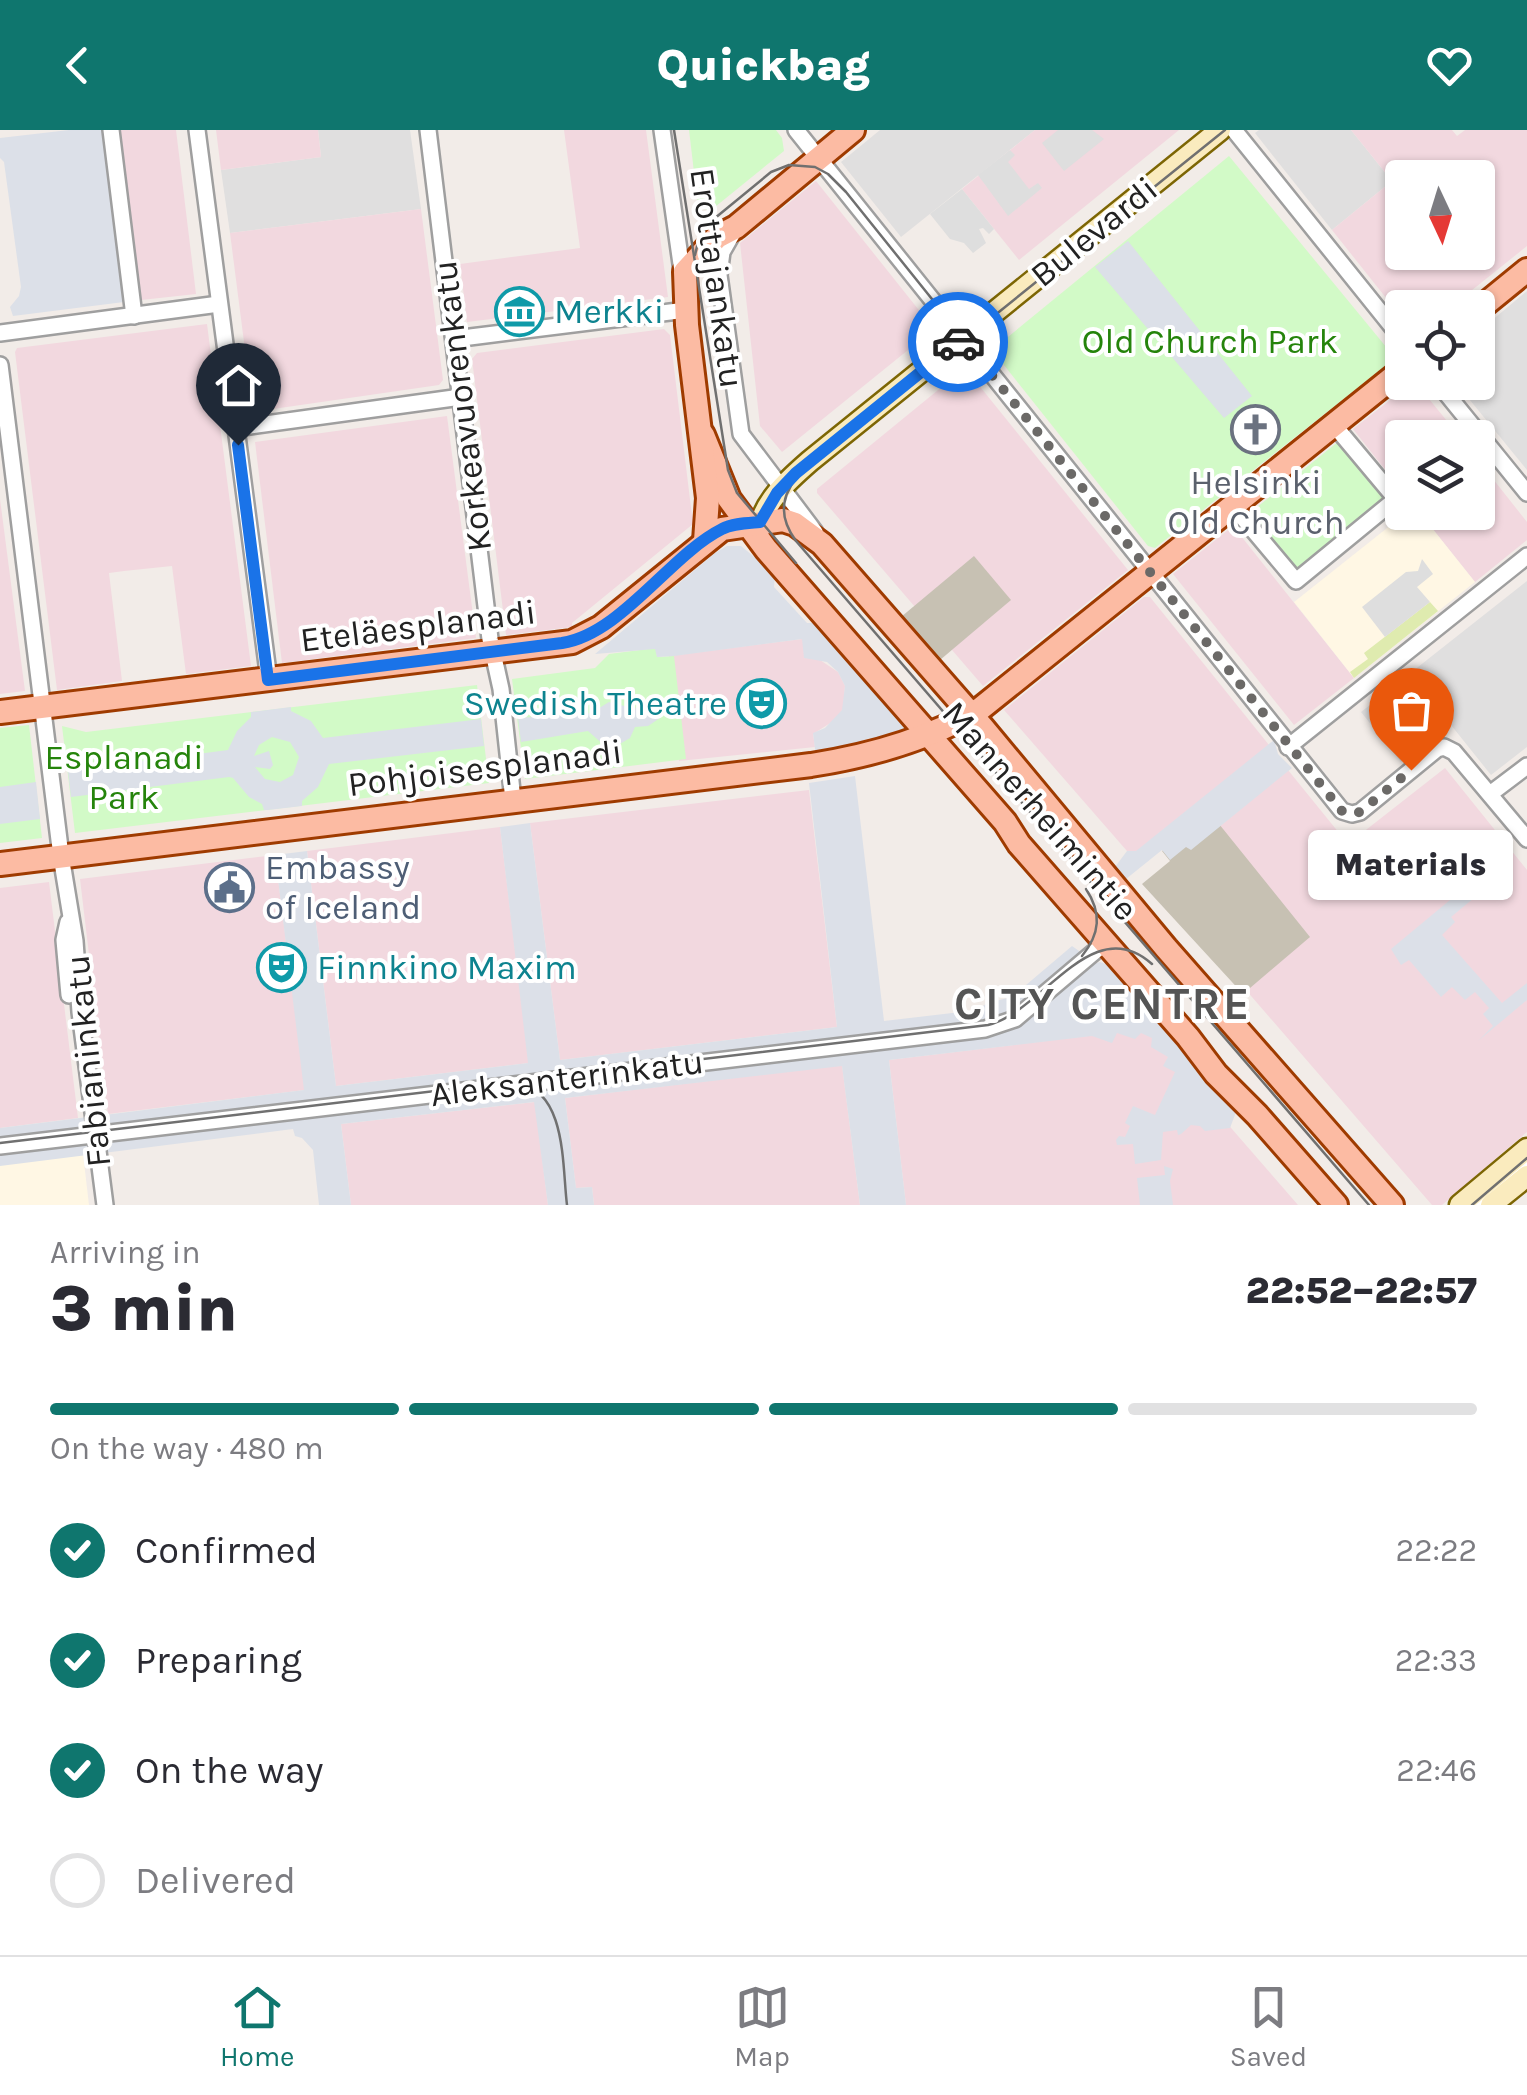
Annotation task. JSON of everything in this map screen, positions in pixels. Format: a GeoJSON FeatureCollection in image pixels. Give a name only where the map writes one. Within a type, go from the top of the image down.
{"type":"FeatureCollection","features":[{"type":"Feature","properties":{"kind":"main road"},"geometry":{"type":"LineString","coordinates":[[683,278],[686,268],[707,246],[736,227],[853,130]]}},
{"type":"Feature","properties":{"kind":"main road"},"geometry":{"type":"LineString","coordinates":[[1495,296],[1527,270]]}},
{"type":"Feature","properties":{"kind":"main road","name":"Erottajankatu"},"geometry":{"type":"LineString","coordinates":[[683,278],[708,498],[705,540]]}},
{"type":"Feature","properties":{"kind":"main road","name":"Pohjoisesplanadi"},"geometry":{"type":"LineString","coordinates":[[0,864],[828,762],[929,734],[971,715],[1385,384]]}},
{"type":"Feature","properties":{"kind":"main road","name":"Erottajankatu"},"geometry":{"type":"LineString","coordinates":[[702,435],[724,489],[755,528]]}},
{"type":"Feature","properties":{"kind":"main road","name":"Mannerheimintie"},"geometry":{"type":"LineString","coordinates":[[1336,1205],[1257,1114],[1216,1074],[755,528],[790,521],[822,544],[1152,932],[1392,1205]]}},
{"type":"Feature","properties":{"kind":"main road","name":"Eteläesplanadi"},"geometry":{"type":"LineString","coordinates":[[0,712],[572,642],[585,637],[722,529],[755,528]]}},
{"type":"Feature","properties":{"kind":"street"},"geometry":{"type":"LineString","coordinates":[[111,130],[134,316]]}},
{"type":"Feature","properties":{"kind":"street"},"geometry":{"type":"LineString","coordinates":[[197,130],[268,680]]}},
{"type":"Feature","properties":{"kind":"street","name":"Korkeavuorenkatu"},"geometry":{"type":"LineString","coordinates":[[428,130],[513,800]]}},
{"type":"Feature","properties":{"kind":"street","name":"Erottajankatu"},"geometry":{"type":"LineString","coordinates":[[662,130],[683,278]]}},
{"type":"Feature","properties":{"kind":"street"},"geometry":{"type":"LineString","coordinates":[[796,130],[1338,808],[1349,814],[1360,812],[1437,749],[1444,748],[1451,750],[1527,839]]}},
{"type":"Feature","properties":{"kind":"street","name":"Bulevardi"},"geometry":{"type":"LineString","coordinates":[[755,528],[780,488],[1220,130]]}},
{"type":"Feature","properties":{"kind":"street"},"geometry":{"type":"LineString","coordinates":[[1234,130],[1385,318]]}},
{"type":"Feature","properties":{"kind":"street","name":"Erottajankatu"},"geometry":{"type":"LineString","coordinates":[[736,227],[722,252],[719,276],[738,423],[780,488]]}},
{"type":"Feature","properties":{"kind":"street"},"geometry":{"type":"LineString","coordinates":[[0,334],[219,304]]}},
{"type":"Feature","properties":{"kind":"street"},"geometry":{"type":"LineString","coordinates":[[454,339],[686,310]]}},
{"type":"Feature","properties":{"kind":"street","name":"Fabianinkatu"},"geometry":{"type":"LineString","coordinates":[[0,365],[69,918],[76,946],[80,1012],[105,1205]]}},
{"type":"Feature","properties":{"kind":"street"},"geometry":{"type":"LineString","coordinates":[[236,428],[461,397]]}},
{"type":"Feature","properties":{"kind":"street"},"geometry":{"type":"LineString","coordinates":[[1452,400],[1527,492]]}},
{"type":"Feature","properties":{"kind":"street"},"geometry":{"type":"LineString","coordinates":[[1233,506],[1296,582],[1396,499],[1334,425]]}},
{"type":"Feature","properties":{"kind":"street","name":"Mannerheimintie"},"geometry":{"type":"LineString","coordinates":[[780,488],[822,544]]}},
{"type":"Feature","properties":{"kind":"street"},"geometry":{"type":"LineString","coordinates":[[1288,747],[1527,556]]}},
{"type":"Feature","properties":{"kind":"street"},"geometry":{"type":"LineString","coordinates":[[1490,794],[1527,766]]}},
{"type":"Feature","properties":{"kind":"street","name":"Fabianinkatu"},"geometry":{"type":"LineString","coordinates":[[69,918],[64,940],[69,995]]}},
{"type":"Feature","properties":{"kind":"street","name":"Aleksanterinkatu"},"geometry":{"type":"LineString","coordinates":[[0,1146],[985,1029],[1015,1019],[1106,942]]}},
{"type":"Feature","properties":{"kind":"street"},"geometry":{"type":"LineString","coordinates":[[1460,1205],[1527,1149]]}},
{"type":"Feature","properties":{"kind":"street"},"geometry":{"type":"LineString","coordinates":[[1477,1205],[1527,1162]]}},
{"type":"Feature","properties":{"kind":"street"},"geometry":{"type":"LineString","coordinates":[[1491,1205],[1527,1176]]}},
{"type":"Feature","properties":{"kind":"shaded area"},"geometry":{"type":"Polygon","coordinates":[[[69,130],[111,130],[132,301],[13,316],[10,307],[21,287],[0,138],[69,130]]]}},
{"type":"Feature","properties":{"kind":"shaded area"},"geometry":{"type":"Polygon","coordinates":[[[111,130],[176,130],[196,294],[132,301],[111,130]]]}},
{"type":"Feature","properties":{"kind":"shaded area"},"geometry":{"type":"Polygon","coordinates":[[[216,130],[318,130],[321,157],[221,170],[216,130]]]}},
{"type":"Feature","properties":{"kind":"shaded area"},"geometry":{"type":"Polygon","coordinates":[[[318,130],[410,130],[421,209],[230,233],[221,170],[321,157],[318,130]]]}},
{"type":"Feature","properties":{"kind":"shaded area"},"geometry":{"type":"Polygon","coordinates":[[[564,130],[646,130],[668,297],[467,322],[460,264],[580,248],[564,130]]]}},
{"type":"Feature","properties":{"kind":"shaded area"},"geometry":{"type":"Polygon","coordinates":[[[880,130],[1035,130],[901,237],[841,162],[880,130]]]}},
{"type":"Feature","properties":{"kind":"shaded area"},"geometry":{"type":"Polygon","coordinates":[[[1035,130],[1179,130],[1019,260],[962,189],[1035,130]]]}},
{"type":"Feature","properties":{"kind":"shaded area"},"geometry":{"type":"Polygon","coordinates":[[[1058,130],[1092,130],[1104,139],[1064,171],[1042,143],[1058,130]]]}},
{"type":"Feature","properties":{"kind":"shaded area"},"geometry":{"type":"Polygon","coordinates":[[[1351,130],[1385,172],[1385,187],[1332,230],[1255,133],[1351,130]]]}},
{"type":"Feature","properties":{"kind":"shaded area"},"geometry":{"type":"Polygon","coordinates":[[[1351,130],[1452,130],[1457,136],[1465,130],[1527,130],[1527,246],[1472,290],[1385,290],[1385,297],[1332,230],[1385,187],[1385,270],[1495,270],[1495,160],[1385,160],[1385,172],[1351,130]]]}},
{"type":"Feature","properties":{"kind":"shaded area"},"geometry":{"type":"Polygon","coordinates":[[[1010,150],[1015,155],[1008,162],[1029,189],[1038,183],[1042,188],[1008,216],[978,175],[1010,150]]]}},
{"type":"Feature","properties":{"kind":"shaded area"},"geometry":{"type":"Polygon","coordinates":[[[816,181],[934,329],[782,452],[760,426],[740,243],[816,181]]]}},
{"type":"Feature","properties":{"kind":"shaded area"},"geometry":{"type":"Polygon","coordinates":[[[962,189],[994,229],[989,234],[979,229],[986,243],[973,253],[964,243],[950,239],[930,214],[962,189]]]}},
{"type":"Feature","properties":{"kind":"shaded area"},"geometry":{"type":"Polygon","coordinates":[[[421,209],[443,380],[439,385],[253,412],[230,233],[421,209]]]}},
{"type":"Feature","properties":{"kind":"shaded area"},"geometry":{"type":"Polygon","coordinates":[[[1128,241],[1252,396],[1224,418],[1095,267],[1128,241]]]}},
{"type":"Feature","properties":{"kind":"shaded area"},"geometry":{"type":"Polygon","coordinates":[[[1527,291],[1527,470],[1495,431],[1495,420],[1486,420],[1470,400],[1495,400],[1495,318],[1527,291]]]}},
{"type":"Feature","properties":{"kind":"shaded area"},"geometry":{"type":"Polygon","coordinates":[[[207,324],[251,666],[186,674],[172,566],[124,571],[109,573],[122,681],[57,690],[15,352],[17,348],[207,324]]]}},
{"type":"Feature","properties":{"kind":"shaded area"},"geometry":{"type":"Polygon","coordinates":[[[664,329],[670,335],[693,524],[572,623],[572,627],[506,635],[472,359],[477,353],[664,329]]]}},
{"type":"Feature","properties":{"kind":"shaded area"},"geometry":{"type":"Polygon","coordinates":[[[965,368],[1128,570],[983,686],[817,493],[817,489],[965,368]]]}},
{"type":"Feature","properties":{"kind":"shaded area"},"geometry":{"type":"Polygon","coordinates":[[[1390,400],[1430,400],[1446,420],[1385,420],[1385,469],[1353,429],[1390,400]]]}},
{"type":"Feature","properties":{"kind":"shaded area"},"geometry":{"type":"Polygon","coordinates":[[[447,416],[476,638],[282,663],[255,442],[447,416]]]}},
{"type":"Feature","properties":{"kind":"shaded area"},"geometry":{"type":"Polygon","coordinates":[[[1495,482],[1527,522],[1527,540],[1475,582],[1434,530],[1495,530],[1495,482]]]}},
{"type":"Feature","properties":{"kind":"shaded area"},"geometry":{"type":"Polygon","coordinates":[[[0,499],[25,691],[0,694],[0,499]]]}},
{"type":"Feature","properties":{"kind":"shaded area"},"geometry":{"type":"Polygon","coordinates":[[[1233,526],[1354,678],[1294,725],[1173,574],[1233,526]]]}},
{"type":"Feature","properties":{"kind":"shaded area"},"geometry":{"type":"Polygon","coordinates":[[[1385,530],[1434,530],[1475,582],[1354,678],[1294,602],[1385,530]]]}},
{"type":"Feature","properties":{"kind":"shaded area"},"geometry":{"type":"Polygon","coordinates":[[[727,546],[741,546],[775,574],[774,587],[807,623],[818,623],[910,730],[872,742],[870,738],[816,757],[813,733],[825,728],[842,710],[845,686],[827,662],[804,658],[802,639],[674,656],[657,657],[655,649],[595,654],[727,546]]]}},
{"type":"Feature","properties":{"kind":"shaded area"},"geometry":{"type":"Polygon","coordinates":[[[974,556],[1011,600],[940,660],[901,617],[974,556]]]}},
{"type":"Feature","properties":{"kind":"shaded area"},"geometry":{"type":"Polygon","coordinates":[[[1422,559],[1433,574],[1417,587],[1430,602],[1385,637],[1362,607],[1406,572],[1418,571],[1422,559]]]}},
{"type":"Feature","properties":{"kind":"shaded area"},"geometry":{"type":"Polygon","coordinates":[[[1527,581],[1527,747],[1491,775],[1451,725],[1401,762],[1361,712],[1527,581]]]}},
{"type":"Feature","properties":{"kind":"shaded area"},"geometry":{"type":"Polygon","coordinates":[[[1144,597],[1150,597],[1269,745],[1136,852],[1127,851],[1004,710],[1144,597]]]}},
{"type":"Feature","properties":{"kind":"shaded area","name":"Swedish Theatre"},"geometry":{"type":"Polygon","coordinates":[[[802,639],[817,658],[838,672],[845,686],[843,709],[835,720],[813,734],[815,747],[679,761],[669,656],[802,639]]]}},
{"type":"Feature","properties":{"kind":"shaded area"},"geometry":{"type":"Polygon","coordinates":[[[609,702],[632,708],[659,706],[660,718],[648,726],[635,727],[630,738],[618,745],[604,745],[588,731],[521,742],[518,718],[591,713],[609,702]]]}},
{"type":"Feature","properties":{"kind":"shaded area"},"geometry":{"type":"Polygon","coordinates":[[[291,707],[291,711],[311,721],[323,738],[481,719],[484,746],[329,764],[318,787],[302,801],[302,806],[264,810],[229,777],[71,797],[68,771],[228,750],[251,712],[291,707]],[[272,737],[259,745],[254,756],[269,751],[273,765],[270,769],[255,767],[265,779],[280,782],[293,775],[299,757],[290,742],[272,737]]]}},
{"type":"Feature","properties":{"kind":"shaded area"},"geometry":{"type":"Polygon","coordinates":[[[1274,740],[1278,754],[1292,768],[1191,850],[1186,847],[1170,860],[1162,850],[1126,879],[1115,867],[1127,851],[1136,851],[1274,740]]]}},
{"type":"Feature","properties":{"kind":"shaded area"},"geometry":{"type":"Polygon","coordinates":[[[1445,768],[1527,870],[1527,1132],[1442,1205],[1432,1205],[1155,885],[1288,770],[1348,844],[1445,768]]]}},
{"type":"Feature","properties":{"kind":"shaded area"},"geometry":{"type":"Polygon","coordinates":[[[855,776],[884,1021],[978,1010],[987,1003],[1012,997],[1072,946],[1082,953],[1028,1000],[995,1020],[0,1140],[0,1128],[304,1090],[275,855],[307,851],[336,1086],[528,1063],[500,827],[530,823],[560,1060],[837,1027],[809,783],[855,776]]]}},
{"type":"Feature","properties":{"kind":"shaded area"},"geometry":{"type":"Polygon","coordinates":[[[36,782],[40,819],[0,824],[0,787],[36,782]]]}},
{"type":"Feature","properties":{"kind":"shaded area"},"geometry":{"type":"Polygon","coordinates":[[[809,790],[837,1027],[560,1060],[530,823],[809,790]]]}},
{"type":"Feature","properties":{"kind":"shaded area"},"geometry":{"type":"Polygon","coordinates":[[[1211,814],[1310,937],[1243,994],[1142,884],[1170,861],[1162,851],[1211,814]]]}},
{"type":"Feature","properties":{"kind":"shaded area"},"geometry":{"type":"Polygon","coordinates":[[[500,827],[529,1063],[336,1086],[307,851],[500,827]]]}},
{"type":"Feature","properties":{"kind":"shaded area"},"geometry":{"type":"Polygon","coordinates":[[[275,855],[305,1090],[108,1114],[80,879],[275,855]]]}},
{"type":"Feature","properties":{"kind":"shaded area"},"geometry":{"type":"Polygon","coordinates":[[[1491,866],[1495,872],[1491,876],[1497,884],[1492,883],[1451,917],[1455,922],[1442,935],[1502,1003],[1527,983],[1527,1000],[1478,1041],[1493,1026],[1483,1014],[1489,1008],[1475,992],[1465,1000],[1452,987],[1441,997],[1409,960],[1401,965],[1391,949],[1491,866]]]}},
{"type":"Feature","properties":{"kind":"shaded area"},"geometry":{"type":"Polygon","coordinates":[[[49,882],[78,1118],[0,1128],[0,888],[49,882]]]}},
{"type":"Feature","properties":{"kind":"shaded area"},"geometry":{"type":"Polygon","coordinates":[[[1092,964],[1111,966],[1236,1112],[1230,1128],[1205,1131],[1191,1125],[1178,1135],[1177,1130],[1163,1132],[1161,1160],[1135,1164],[1133,1144],[1117,1145],[1116,1140],[1125,1137],[1130,1126],[1125,1123],[1133,1106],[1155,1115],[1175,1072],[1163,1066],[1168,1057],[1151,1047],[1152,1038],[1141,1033],[1135,1039],[1117,1033],[1112,1043],[1092,1036],[889,1060],[906,1205],[860,1205],[842,1066],[565,1098],[576,1188],[592,1187],[594,1205],[548,1205],[534,1102],[341,1124],[351,1205],[319,1205],[313,1150],[295,1136],[293,1129],[0,1166],[0,1153],[988,1035],[1018,1025],[1092,964]]]}},
{"type":"Feature","properties":{"kind":"shaded area"},"geometry":{"type":"Polygon","coordinates":[[[1145,1029],[1298,1205],[906,1205],[889,1060],[1145,1029]]]}},
{"type":"Feature","properties":{"kind":"shaded area"},"geometry":{"type":"Polygon","coordinates":[[[842,1065],[860,1205],[594,1205],[592,1187],[576,1188],[565,1098],[842,1065]]]}},
{"type":"Feature","properties":{"kind":"shaded area"},"geometry":{"type":"Polygon","coordinates":[[[535,1102],[548,1205],[351,1205],[341,1124],[535,1102]]]}},
{"type":"Feature","properties":{"kind":"shaded area"},"geometry":{"type":"Polygon","coordinates":[[[83,1154],[89,1205],[0,1205],[0,1164],[83,1154]]]}},
{"type":"Feature","properties":{"kind":"shaded area"},"geometry":{"type":"Polygon","coordinates":[[[1164,1166],[1173,1169],[1173,1205],[1140,1205],[1137,1178],[1165,1175],[1164,1166]]]}},
{"type":"Feature","properties":{"kind":"green space"},"geometry":{"type":"Polygon","coordinates":[[[689,130],[776,130],[784,151],[710,211],[698,206],[689,130]]]}},
{"type":"Feature","properties":{"kind":"green space","name":"Old Church Park"},"geometry":{"type":"Polygon","coordinates":[[[1229,156],[1385,346],[1385,366],[1155,548],[1148,546],[992,350],[1229,156]]]}},
{"type":"Feature","properties":{"kind":"green space"},"geometry":{"type":"Polygon","coordinates":[[[1339,441],[1385,498],[1297,569],[1251,512],[1339,441]]]}},
{"type":"Feature","properties":{"kind":"green space"},"geometry":{"type":"Polygon","coordinates":[[[1430,602],[1438,611],[1354,678],[1350,672],[1368,659],[1364,653],[1430,602]]]}},
{"type":"Feature","properties":{"kind":"green space"},"geometry":{"type":"Polygon","coordinates":[[[656,648],[657,657],[674,656],[686,759],[525,779],[512,679],[595,668],[609,654],[656,648]]]}},
{"type":"Feature","properties":{"kind":"green space","name":"Esplanadi Park"},"geometry":{"type":"Polygon","coordinates":[[[477,685],[489,783],[75,833],[62,726],[86,732],[477,685]]]}},
{"type":"Feature","properties":{"kind":"green space","name":"Esplanadi Park"},"geometry":{"type":"Polygon","coordinates":[[[29,725],[42,838],[0,843],[0,728],[29,725]]]}},
{"type":"Feature","properties":{"kind":"tram line"},"geometry":{"type":"LineString","coordinates":[[674,130],[728,470],[737,493],[796,563]]}},
{"type":"Feature","properties":{"kind":"tram line"},"geometry":{"type":"LineString","coordinates":[[1225,130],[805,468],[791,485],[784,512],[796,541],[1369,1205]]}},
{"type":"Feature","properties":{"kind":"tram line"},"geometry":{"type":"LineString","coordinates":[[695,255],[699,238],[709,223],[771,172],[789,165],[815,167],[846,192],[944,314],[950,336],[942,358]]}},
{"type":"Feature","properties":{"kind":"tram line"},"geometry":{"type":"LineString","coordinates":[[1082,956],[1097,923],[1095,906],[1086,889]]}},
{"type":"Feature","properties":{"kind":"tram line"},"geometry":{"type":"LineString","coordinates":[[0,1143],[988,1025],[1008,1016],[1088,956],[1109,949],[1130,951],[1152,964]]}},
{"type":"Feature","properties":{"kind":"tram line"},"geometry":{"type":"LineString","coordinates":[[518,1083],[534,1089],[554,1115],[567,1205]]}},
{"type":"Feature","properties":{"kind":"tram line"},"geometry":{"type":"LineString","coordinates":[[1472,1205],[1527,1158]]}},
{"type":"Feature","properties":{"kind":"way so far"},"geometry":{"type":"LineString","coordinates":[[958,342],[962,338],[1342,811],[1360,812],[1411,770]]}},
{"type":"Feature","properties":{"kind":"place","name":"Merkki"},"geometry":{"type":"Point","coordinates":[519,311]}},
{"type":"Feature","properties":{"kind":"place","name":"Helsinki Old Church"},"geometry":{"type":"Point","coordinates":[1256,430]}},
{"type":"Feature","properties":{"kind":"place","name":"Swedish Theatre"},"geometry":{"type":"Point","coordinates":[762,703]}},
{"type":"Feature","properties":{"kind":"place","name":"Materials"},"geometry":{"type":"Point","coordinates":[1411,770]}},
{"type":"Feature","properties":{"kind":"place","name":"Embassy of Iceland"},"geometry":{"type":"Point","coordinates":[230,887]}},
{"type":"Feature","properties":{"kind":"place","name":"Finnkino Maxim"},"geometry":{"type":"Point","coordinates":[282,967]}},
{"type":"Feature","properties":{"kind":"district","name":"CITY CENTRE"},"geometry":{"type":"Point","coordinates":[1103,1004]}},
{"type":"Feature","properties":{"kind":"route"},"geometry":{"type":"LineString","coordinates":[[238,445],[268,680],[562,643],[602,626],[722,529],[760,522],[780,488],[796,473],[958,342]]}}]}
